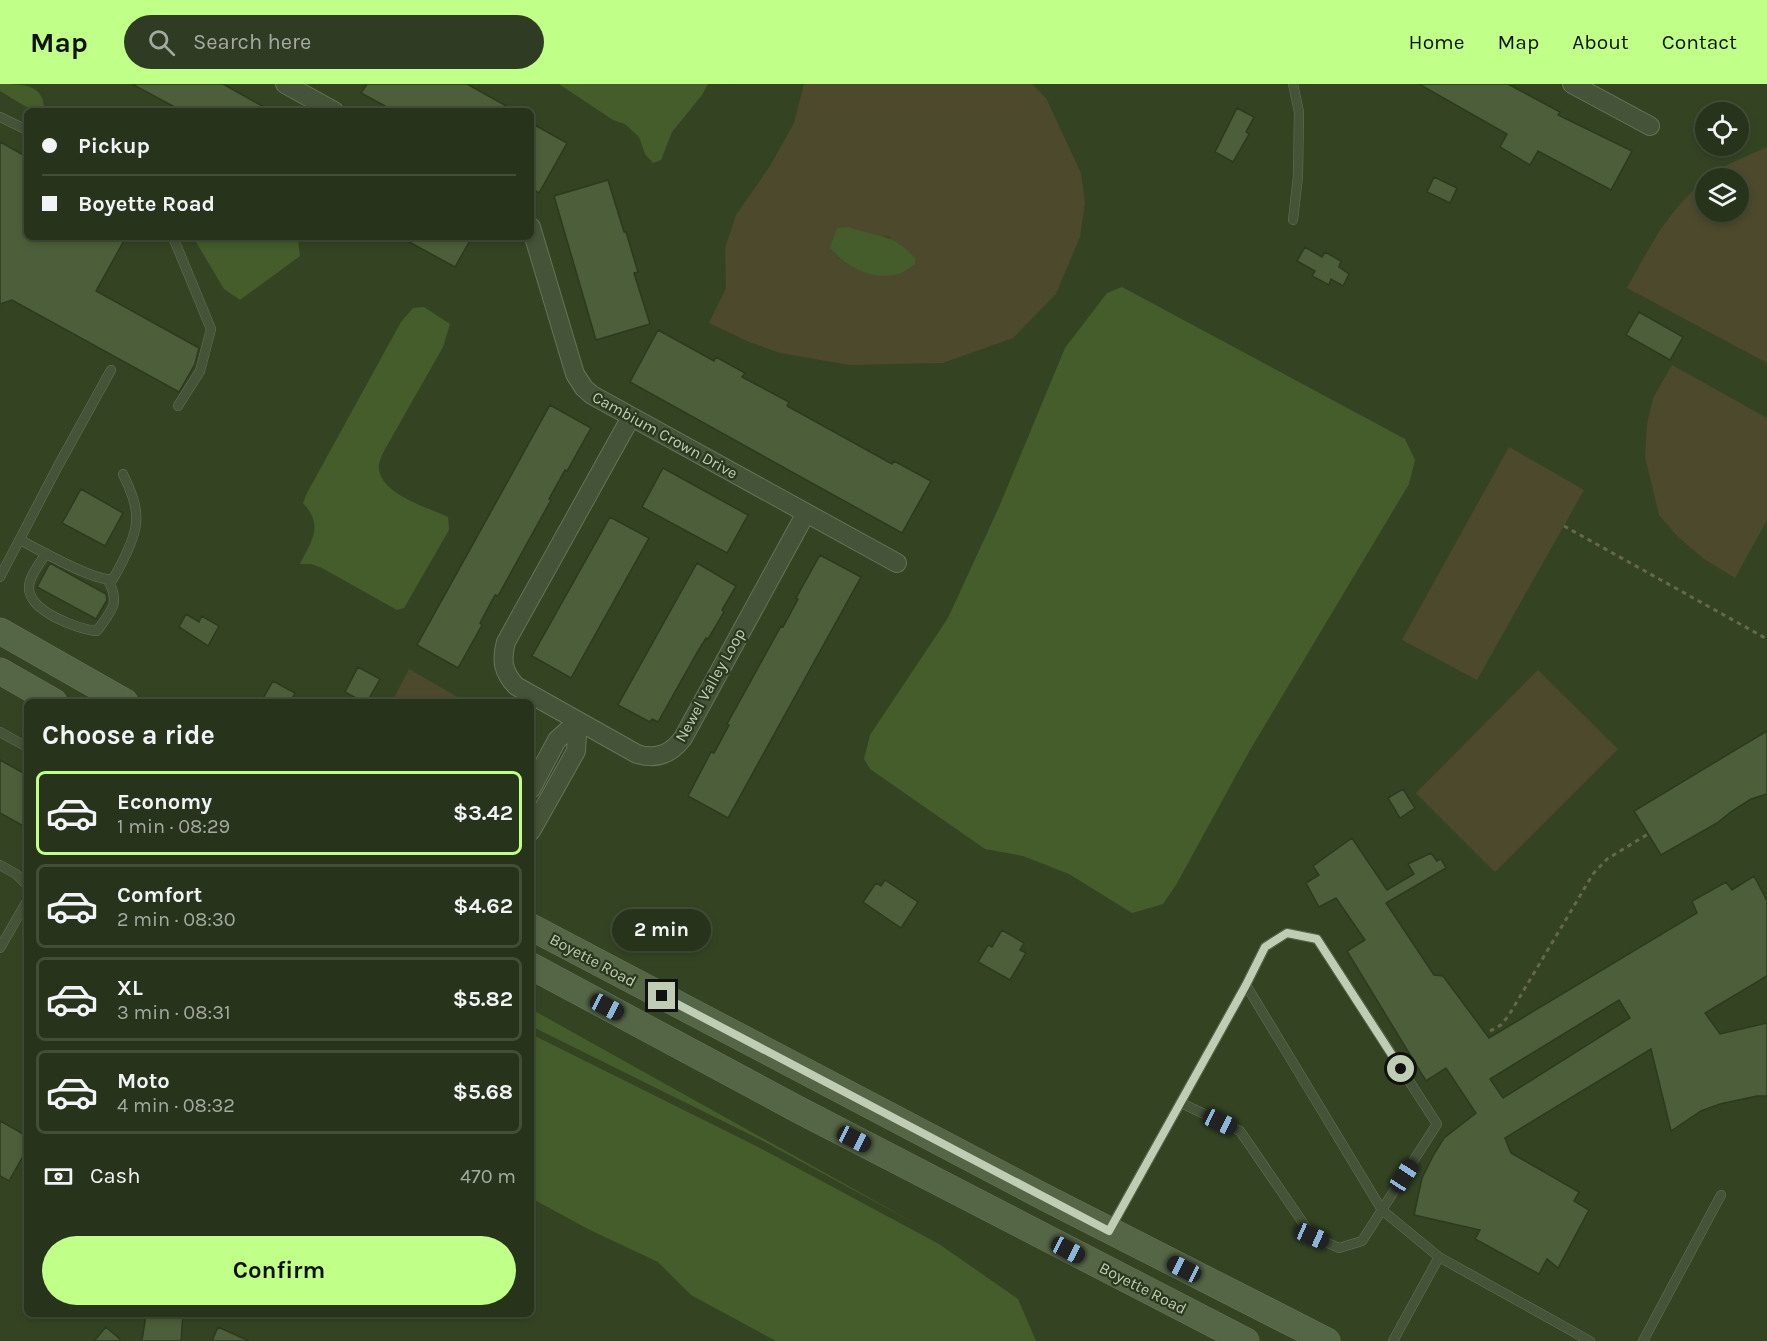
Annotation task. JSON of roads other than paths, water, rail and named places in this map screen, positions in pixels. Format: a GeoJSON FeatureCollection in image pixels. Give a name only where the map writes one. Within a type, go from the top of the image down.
{"type":"FeatureCollection","features":[{"type":"Feature","properties":{"kind":"main road"},"geometry":{"type":"LineString","coordinates":[[0,631],[120,699]]}},
{"type":"Feature","properties":{"kind":"main road"},"geometry":{"type":"LineString","coordinates":[[1,671],[49,699]]}},
{"type":"Feature","properties":{"kind":"main road","name":"Boyette Road"},"geometry":{"type":"LineString","coordinates":[[534,929],[1109,1231],[1327,1341]]}},
{"type":"Feature","properties":{"kind":"main road","name":"Boyette Road"},"geometry":{"type":"LineString","coordinates":[[534,968],[799,1110],[1246,1341]]}},
{"type":"Feature","properties":{"kind":"main road"},"geometry":{"type":"LineString","coordinates":[[799,1110],[843,1114],[859,1121],[1085,1238],[1099,1239],[1109,1231]]}},
{"type":"Feature","properties":{"kind":"street"},"geometry":{"type":"LineString","coordinates":[[285,84],[329,108]]}},
{"type":"Feature","properties":{"kind":"street"},"geometry":{"type":"LineString","coordinates":[[1572,84],[1650,126]]}},
{"type":"Feature","properties":{"kind":"street","name":"Cambium Crown Drive"},"geometry":{"type":"LineString","coordinates":[[534,237],[579,382],[592,395],[897,563]]}},
{"type":"Feature","properties":{"kind":"street","name":"Newel Valley Loop"},"geometry":{"type":"LineString","coordinates":[[631,417],[506,642],[503,655],[503,666],[508,677],[516,686],[578,721],[647,757],[657,757],[676,747],[806,513]]}},
{"type":"Feature","properties":{"kind":"street"},"geometry":{"type":"LineString","coordinates":[[534,783],[557,740],[578,721]]}},
{"type":"Feature","properties":{"kind":"street"},"geometry":{"type":"LineString","coordinates":[[534,826],[576,751],[578,721]]}},
{"type":"Feature","properties":{"kind":"lane"},"geometry":{"type":"LineString","coordinates":[[1293,84],[1299,112],[1298,176],[1293,220]]}},
{"type":"Feature","properties":{"kind":"lane"},"geometry":{"type":"LineString","coordinates":[[0,117],[24,129]]}},
{"type":"Feature","properties":{"kind":"lane"},"geometry":{"type":"LineString","coordinates":[[174,240],[211,329],[200,371],[178,406]]}},
{"type":"Feature","properties":{"kind":"lane"},"geometry":{"type":"LineString","coordinates":[[0,577],[58,465],[111,370]]}},
{"type":"Feature","properties":{"kind":"lane"},"geometry":{"type":"LineString","coordinates":[[20,540],[80,570],[108,580],[113,579],[123,561],[136,523],[132,493],[123,474]]}},
{"type":"Feature","properties":{"kind":"lane"},"geometry":{"type":"LineString","coordinates":[[46,553],[28,584],[29,594],[38,606],[54,618],[97,631],[113,611],[115,599],[108,580]]}},
{"type":"Feature","properties":{"kind":"lane"},"geometry":{"type":"LineString","coordinates":[[0,732],[24,745]]}},
{"type":"Feature","properties":{"kind":"lane"},"geometry":{"type":"LineString","coordinates":[[0,865],[16,874],[24,882]]}},
{"type":"Feature","properties":{"kind":"lane"},"geometry":{"type":"LineString","coordinates":[[0,948],[24,906]]}},
{"type":"Feature","properties":{"kind":"lane"},"geometry":{"type":"LineString","coordinates":[[1109,1231],[1265,947],[1287,933],[1317,939],[1437,1124],[1362,1241],[1339,1248],[1312,1236],[1240,1131],[1181,1103]]}},
{"type":"Feature","properties":{"kind":"lane"},"geometry":{"type":"LineString","coordinates":[[1246,985],[1382,1210],[1439,1257],[1590,1341]]}},
{"type":"Feature","properties":{"kind":"lane"},"geometry":{"type":"LineString","coordinates":[[1643,1341],[1721,1195]]}},
{"type":"Feature","properties":{"kind":"lane"},"geometry":{"type":"LineString","coordinates":[[1393,1341],[1439,1257]]}}]}
